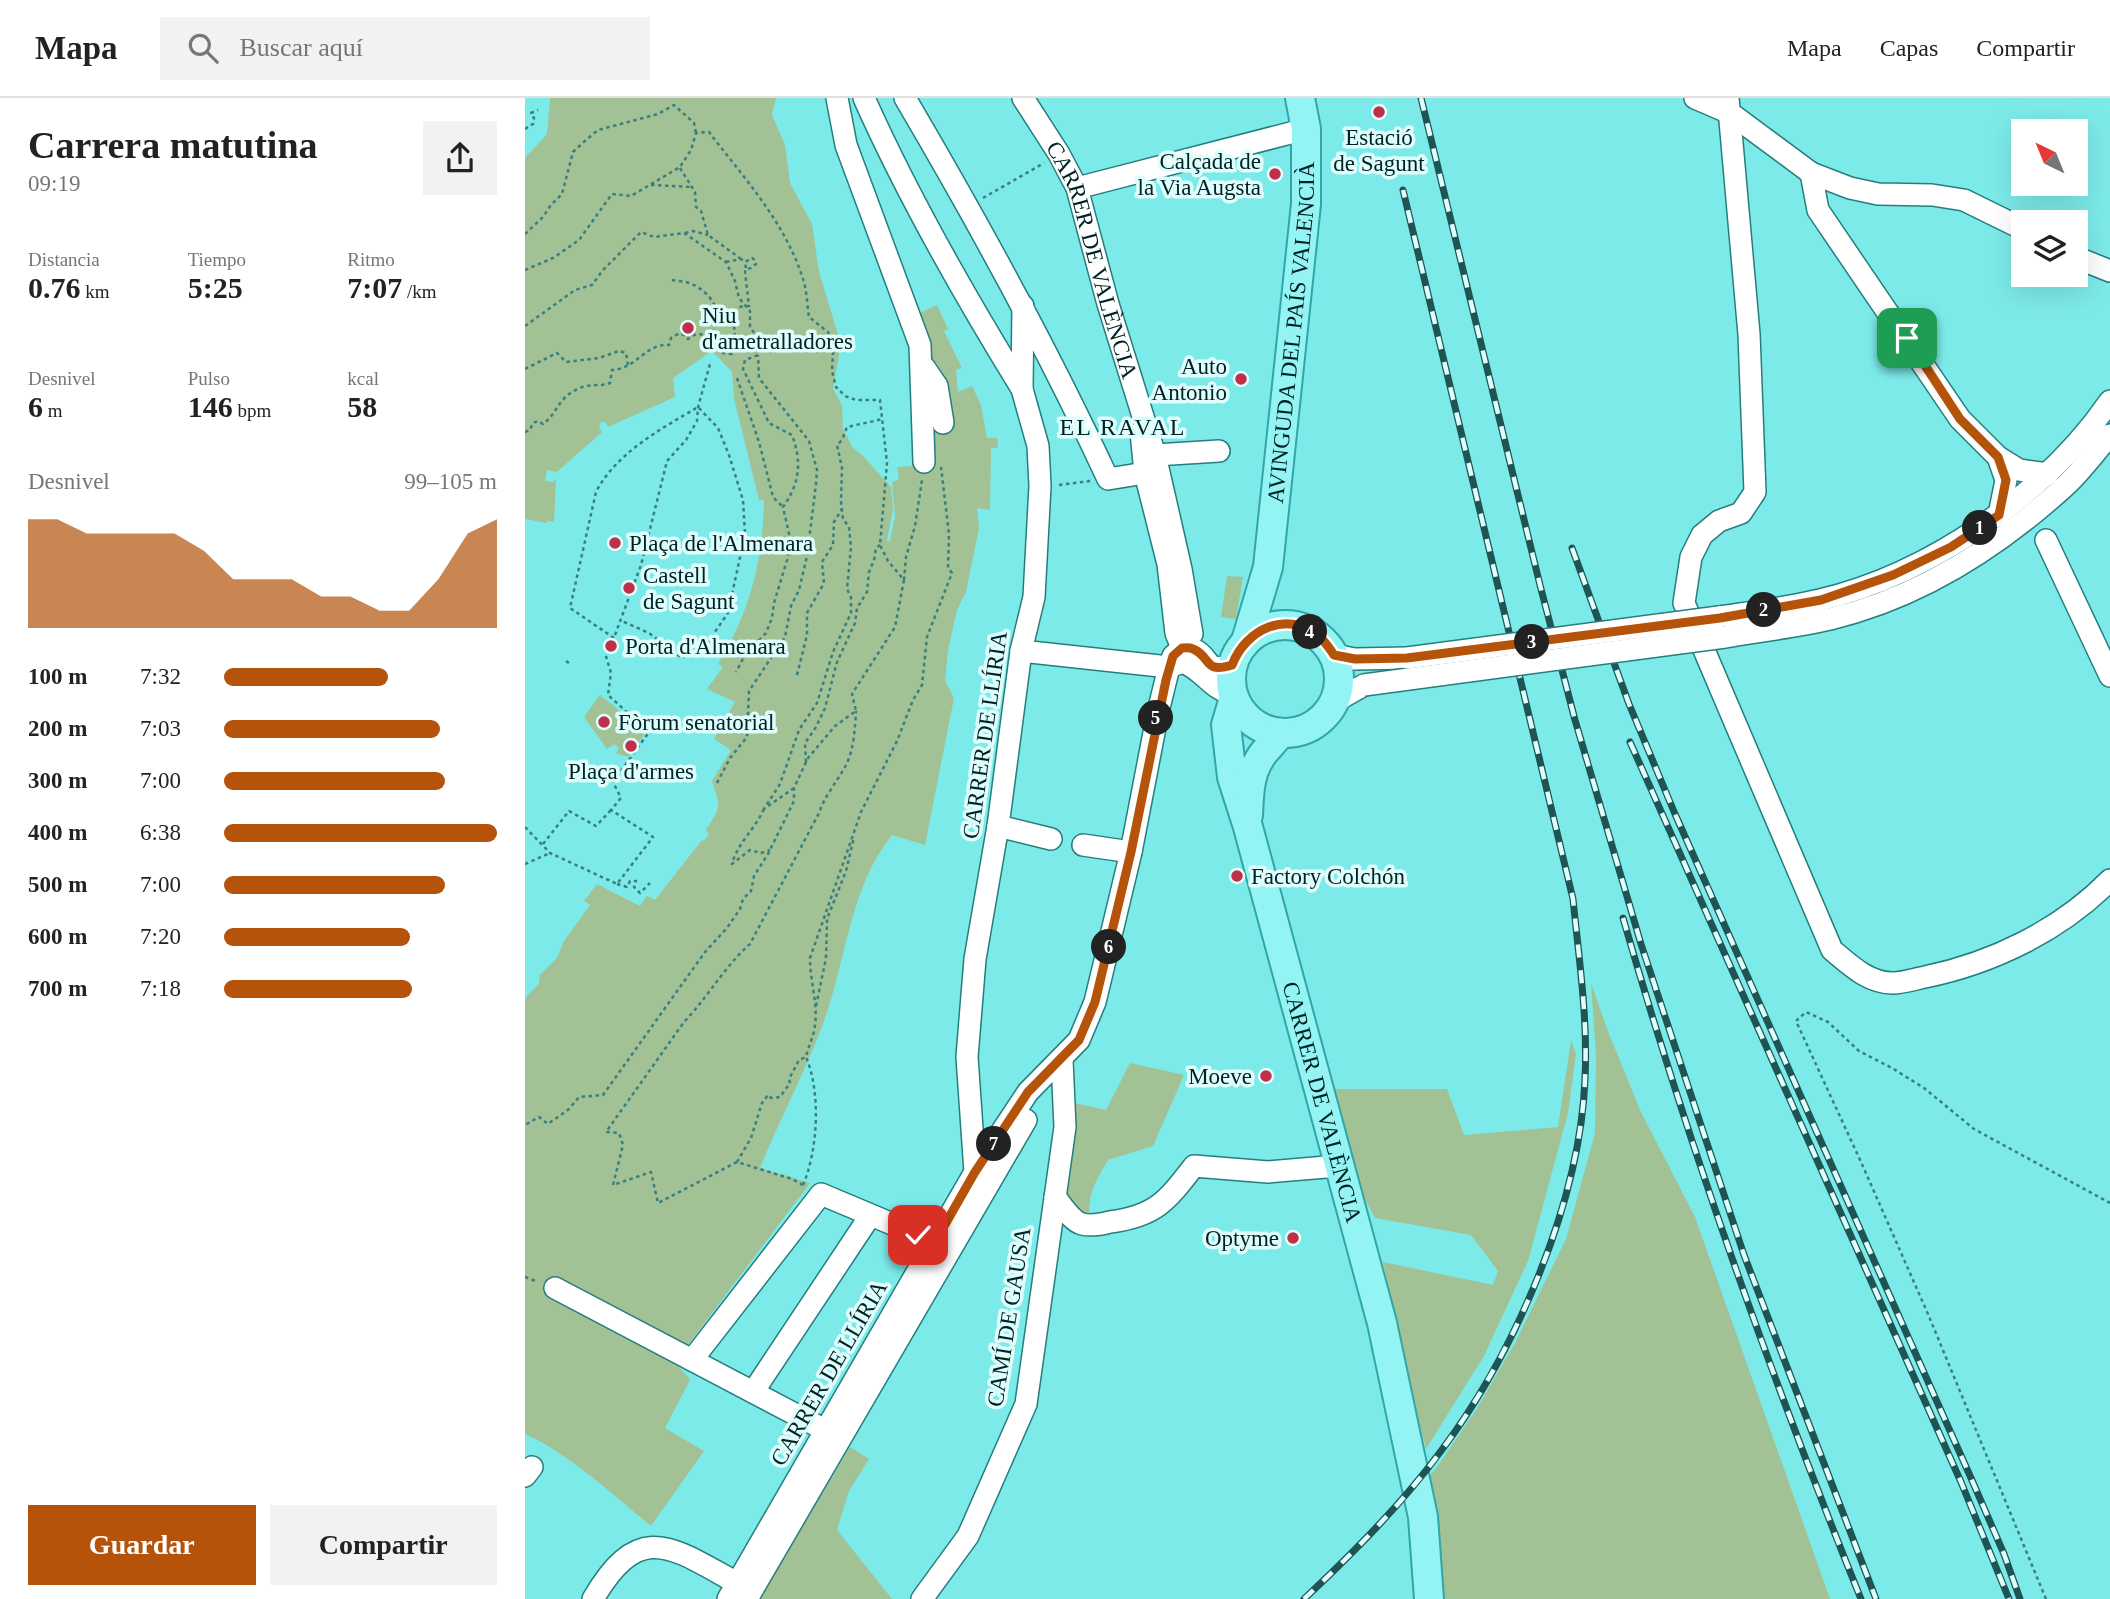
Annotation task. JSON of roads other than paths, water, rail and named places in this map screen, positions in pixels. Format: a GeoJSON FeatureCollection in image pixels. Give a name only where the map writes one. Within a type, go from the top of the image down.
{"type":"FeatureCollection","features":[{"type":"Feature","properties":{"kind":"main road","name":"AVINGUDA DEL PAÍS VALENCIÀ"},"geometry":{"type":"LineString","coordinates":[[1239,653],[1268,567],[1306,204],[1306,129],[1300,98]]}},
{"type":"Feature","properties":{"kind":"main road","name":"AVINGUDA DEL PAÍS VALENCIÀ"},"geometry":{"type":"LineString","coordinates":[[1268,567],[1273,593],[1284,613],[1301,627]]}},
{"type":"Feature","properties":{"kind":"main road"},"geometry":{"type":"LineString","coordinates":[[1281,624],[1301,627],[1321,638],[1344,657],[1334,702],[1321,720],[1302,731],[1280,733],[1261,728],[1244,716],[1232,696],[1239,653],[1262,629],[1281,624]]}},
{"type":"Feature","properties":{"kind":"main road","name":"CARRER DE VALÈNCIA"},"geometry":{"type":"LineString","coordinates":[[1232,696],[1226,725],[1232,778],[1248,827],[1382,1322],[1423,1517],[1429,1599]]}},
{"type":"Feature","properties":{"kind":"main road","name":"CARRER DE VALÈNCIA"},"geometry":{"type":"LineString","coordinates":[[1248,827],[1249,786],[1259,759],[1280,733]]}},
{"type":"Feature","properties":{"kind":"street"},"geometry":{"type":"LineString","coordinates":[[837,98],[846,145],[920,345],[932,462]]}},
{"type":"Feature","properties":{"kind":"street"},"geometry":{"type":"LineString","coordinates":[[864,98],[892,161],[1021,389]]}},
{"type":"Feature","properties":{"kind":"street"},"geometry":{"type":"LineString","coordinates":[[905,98],[1023,306],[1108,479],[1150,464],[1219,451]]}},
{"type":"Feature","properties":{"kind":"street","name":"CARRER DE VALÈNCIA"},"geometry":{"type":"LineString","coordinates":[[1023,98],[1077,188],[1145,429],[1150,464],[1181,569],[1192,634],[1184,643]]}},
{"type":"Feature","properties":{"kind":"street"},"geometry":{"type":"LineString","coordinates":[[1695,98],[1729,106],[1811,173],[1850,188],[1878,194],[1933,195],[1965,200],[2011,223]]}},
{"type":"Feature","properties":{"kind":"street"},"geometry":{"type":"LineString","coordinates":[[1729,106],[1749,334],[1755,492],[1741,513],[1719,521],[1702,535],[1691,557],[1684,603],[1832,950],[1859,973],[1892,983],[1941,973],[2003,952],[2034,938],[2095,896],[2110,880]]}},
{"type":"Feature","properties":{"kind":"street"},"geometry":{"type":"LineString","coordinates":[[1077,188],[1306,129]]}},
{"type":"Feature","properties":{"kind":"street"},"geometry":{"type":"LineString","coordinates":[[1811,173],[1818,210],[1960,419],[1998,457],[2019,470],[2047,474]]}},
{"type":"Feature","properties":{"kind":"street"},"geometry":{"type":"LineString","coordinates":[[2088,262],[2110,271]]}},
{"type":"Feature","properties":{"kind":"street","name":"CARRER DE LLÍRIA"},"geometry":{"type":"LineString","coordinates":[[975,1172],[967,1057],[975,960],[998,826],[1021,651],[1034,597],[1040,486],[1038,446],[1021,389],[1023,306]]}},
{"type":"Feature","properties":{"kind":"street"},"geometry":{"type":"LineString","coordinates":[[921,362],[937,386],[943,422]]}},
{"type":"Feature","properties":{"kind":"street"},"geometry":{"type":"LineString","coordinates":[[1334,702],[1364,685],[1725,637],[1831,619],[1906,594],[1963,564],[2005,523],[2101,415],[2110,401]]}},
{"type":"Feature","properties":{"kind":"street"},"geometry":{"type":"LineString","coordinates":[[1344,657],[1407,658],[1720,618],[1821,600],[1893,575],[2005,523],[2066,485],[2110,435]]}},
{"type":"Feature","properties":{"kind":"street"},"geometry":{"type":"LineString","coordinates":[[1998,457],[2006,480],[2005,523]]}},
{"type":"Feature","properties":{"kind":"street"},"geometry":{"type":"LineString","coordinates":[[2046,540],[2110,677]]}},
{"type":"Feature","properties":{"kind":"street"},"geometry":{"type":"LineString","coordinates":[[1169,667],[1173,656],[1184,643],[1212,667],[1220,669],[1239,653]]}},
{"type":"Feature","properties":{"kind":"street"},"geometry":{"type":"LineString","coordinates":[[1021,651],[1169,667],[1183,662],[1197,668],[1220,691],[1232,696]]}},
{"type":"Feature","properties":{"kind":"street","name":"CARRER DE LLÍRIA"},"geometry":{"type":"LineString","coordinates":[[737,1594],[975,1172],[1028,1092],[1079,1040],[1095,1002],[1131,852],[1169,667]]}},
{"type":"Feature","properties":{"kind":"street"},"geometry":{"type":"LineString","coordinates":[[998,826],[1051,839]]}},
{"type":"Feature","properties":{"kind":"street"},"geometry":{"type":"LineString","coordinates":[[1083,845],[1131,852]]}},
{"type":"Feature","properties":{"kind":"street","name":"CAMÍ DE GAUSA"},"geometry":{"type":"LineString","coordinates":[[922,1599],[968,1536],[1026,1404],[1065,1127],[1062,1060]]}},
{"type":"Feature","properties":{"kind":"street"},"geometry":{"type":"LineString","coordinates":[[593,1599],[619,1563],[635,1550],[655,1545],[688,1556],[737,1594],[1032,1109],[1028,1092]]}},
{"type":"Feature","properties":{"kind":"street"},"geometry":{"type":"LineString","coordinates":[[1055,1197],[1073,1219],[1082,1224],[1102,1224],[1136,1219],[1170,1198],[1194,1166],[1268,1172],[1338,1166]]}},
{"type":"Feature","properties":{"kind":"street"},"geometry":{"type":"LineString","coordinates":[[692,1360],[812,1189],[935,1242]]}},
{"type":"Feature","properties":{"kind":"street"},"geometry":{"type":"LineString","coordinates":[[753,1392],[870,1216]]}},
{"type":"Feature","properties":{"kind":"street"},"geometry":{"type":"LineString","coordinates":[[555,1288],[827,1431]]}},
{"type":"Feature","properties":{"kind":"railway"},"geometry":{"type":"LineString","coordinates":[[1421,98],[1575,720],[1641,944],[1744,1255],[1876,1599]]}},
{"type":"Feature","properties":{"kind":"railway"},"geometry":{"type":"LineString","coordinates":[[1304,1599],[1410,1490],[1441,1451],[1494,1369],[1518,1323],[1557,1225],[1571,1176],[1585,1079],[1584,1012],[1573,899],[1403,190]]}},
{"type":"Feature","properties":{"kind":"railway"},"geometry":{"type":"LineString","coordinates":[[1572,548],[1629,704],[1675,814],[1971,1478],[2020,1599]]}},
{"type":"Feature","properties":{"kind":"railway"},"geometry":{"type":"LineString","coordinates":[[1630,742],[1961,1482],[2009,1599]]}},
{"type":"Feature","properties":{"kind":"railway"},"geometry":{"type":"LineString","coordinates":[[1623,918],[1733,1262],[1861,1599]]}},
{"type":"Feature","properties":{"kind":"place","name":"Estació de Sagunt"},"geometry":{"type":"Point","coordinates":[1379,112]}},
{"type":"Feature","properties":{"kind":"place","name":"Calçada de la Via Augsta"},"geometry":{"type":"Point","coordinates":[1275,174]}},
{"type":"Feature","properties":{"kind":"place","name":"Niu d'ametralladores"},"geometry":{"type":"Point","coordinates":[688,328]}},
{"type":"Feature","properties":{"kind":"place","name":"Auto Antonio"},"geometry":{"type":"Point","coordinates":[1241,379]}},
{"type":"Feature","properties":{"kind":"place","name":"Plaça de l'Almenara"},"geometry":{"type":"Point","coordinates":[615,543]}},
{"type":"Feature","properties":{"kind":"place","name":"Castell de Sagunt"},"geometry":{"type":"Point","coordinates":[629,588]}},
{"type":"Feature","properties":{"kind":"place","name":"Porta d'Almenara"},"geometry":{"type":"Point","coordinates":[611,646]}},
{"type":"Feature","properties":{"kind":"place","name":"Fòrum senatorial"},"geometry":{"type":"Point","coordinates":[604,722]}},
{"type":"Feature","properties":{"kind":"place","name":"Plaça d'armes"},"geometry":{"type":"Point","coordinates":[631,746]}},
{"type":"Feature","properties":{"kind":"place","name":"Factory Colchón"},"geometry":{"type":"Point","coordinates":[1237,876]}},
{"type":"Feature","properties":{"kind":"place","name":"Moeve"},"geometry":{"type":"Point","coordinates":[1266,1076]}},
{"type":"Feature","properties":{"kind":"place","name":"Optyme"},"geometry":{"type":"Point","coordinates":[1293,1238]}},
{"type":"Feature","properties":{"kind":"district","name":"EL RAVAL"},"geometry":{"type":"Point","coordinates":[1123,427]}}]}
